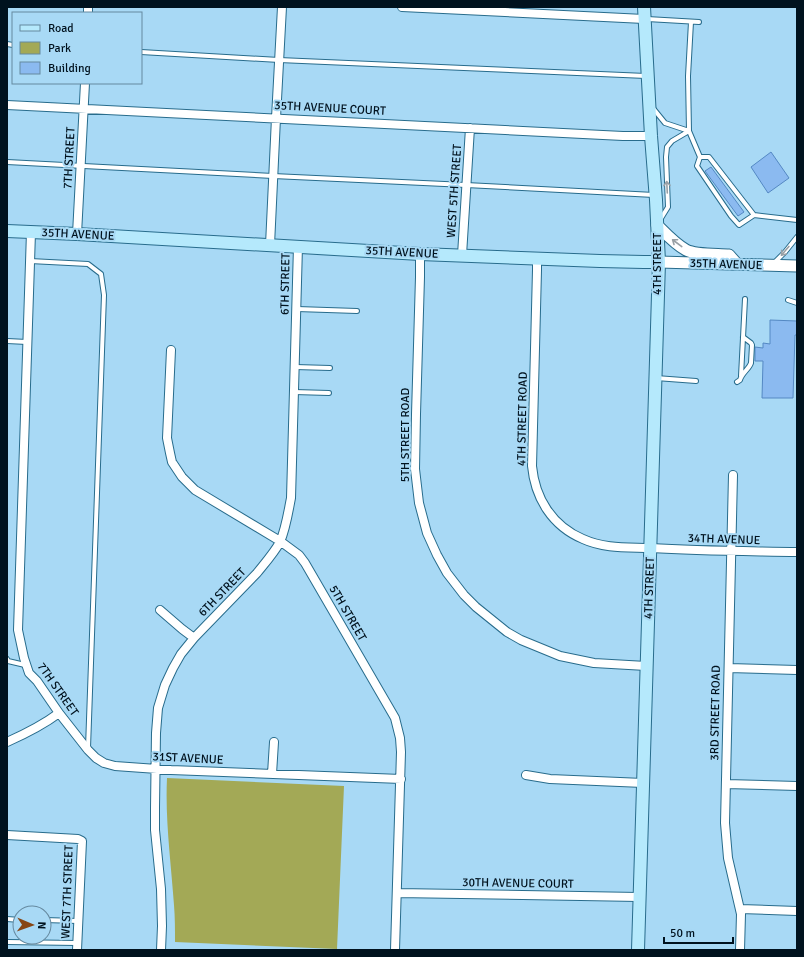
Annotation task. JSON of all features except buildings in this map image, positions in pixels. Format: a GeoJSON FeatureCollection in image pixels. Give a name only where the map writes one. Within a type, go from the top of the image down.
{"type":"FeatureCollection","features":[{"type":"Feature","properties":{"kind":"main road","name":"4TH STREET"},"geometry":{"type":"LineString","coordinates":[[638,950],[659,262],[644,7]]}},
{"type":"Feature","properties":{"kind":"main road","name":"35TH AVENUE"},"geometry":{"type":"LineString","coordinates":[[7,231],[462,256],[659,262]]}},
{"type":"Feature","properties":{"kind":"street","name":"6TH STREET"},"geometry":{"type":"LineString","coordinates":[[270,245],[282,7]]}},
{"type":"Feature","properties":{"kind":"street"},"geometry":{"type":"LineString","coordinates":[[402,7],[644,19]]}},
{"type":"Feature","properties":{"kind":"street","name":"7TH STREET"},"geometry":{"type":"LineString","coordinates":[[77,234],[85,84]]}},
{"type":"Feature","properties":{"kind":"street","name":"35TH AVENUE COURT"},"geometry":{"type":"LineString","coordinates":[[7,104],[623,136],[651,136]]}},
{"type":"Feature","properties":{"kind":"street","name":"WEST 5TH STREET"},"geometry":{"type":"LineString","coordinates":[[462,256],[470,128]]}},
{"type":"Feature","properties":{"kind":"street"},"geometry":{"type":"LineString","coordinates":[[657,224],[670,238],[686,250],[694,253],[729,255],[737,264]]}},
{"type":"Feature","properties":{"kind":"street","name":"7TH STREET"},"geometry":{"type":"LineString","coordinates":[[31,232],[18,630],[29,673],[88,750],[96,758],[104,762]]}},
{"type":"Feature","properties":{"kind":"street","name":"6TH STREET"},"geometry":{"type":"LineString","coordinates":[[162,950],[161,889],[155,830],[156,733],[158,708],[165,685],[181,654],[194,638],[266,562],[280,541],[287,519],[291,498],[298,246]]}},
{"type":"Feature","properties":{"kind":"street","name":"5TH STREET ROAD"},"geometry":{"type":"LineString","coordinates":[[420,254],[415,470],[419,503],[427,533],[447,573],[464,595],[476,607],[507,632],[521,640],[560,656],[587,662],[646,666]]}},
{"type":"Feature","properties":{"kind":"street","name":"4TH STREET ROAD"},"geometry":{"type":"LineString","coordinates":[[537,258],[532,466],[538,493],[553,518],[566,530],[582,539],[597,545],[650,548]]}},
{"type":"Feature","properties":{"kind":"street","name":"35TH AVENUE"},"geometry":{"type":"LineString","coordinates":[[659,262],[797,266]]}},
{"type":"Feature","properties":{"kind":"street","name":"5TH STREET"},"geometry":{"type":"LineString","coordinates":[[171,350],[167,438],[172,462],[182,478],[195,490],[280,541],[299,555],[305,562],[395,718],[400,738],[401,752],[395,950]]}},
{"type":"Feature","properties":{"kind":"street","name":"3RD STREET ROAD"},"geometry":{"type":"LineString","coordinates":[[733,475],[725,823],[728,858],[741,914],[740,950]]}},
{"type":"Feature","properties":{"kind":"street","name":"34TH AVENUE"},"geometry":{"type":"LineString","coordinates":[[650,548],[797,552]]}},
{"type":"Feature","properties":{"kind":"street"},"geometry":{"type":"LineString","coordinates":[[160,610],[194,638]]}},
{"type":"Feature","properties":{"kind":"street"},"geometry":{"type":"LineString","coordinates":[[728,668],[797,670]]}},
{"type":"Feature","properties":{"kind":"street"},"geometry":{"type":"LineString","coordinates":[[7,742],[27,734],[59,713]]}},
{"type":"Feature","properties":{"kind":"street"},"geometry":{"type":"LineString","coordinates":[[272,774],[274,742]]}},
{"type":"Feature","properties":{"kind":"street","name":"31ST AVENUE"},"geometry":{"type":"LineString","coordinates":[[104,762],[115,766],[401,779]]}},
{"type":"Feature","properties":{"kind":"street"},"geometry":{"type":"LineString","coordinates":[[526,775],[550,779],[643,783]]}},
{"type":"Feature","properties":{"kind":"street"},"geometry":{"type":"LineString","coordinates":[[726,784],[797,786]]}},
{"type":"Feature","properties":{"kind":"street","name":"WEST 7TH STREET"},"geometry":{"type":"LineString","coordinates":[[7,835],[78,839],[82,841],[77,946]]}},
{"type":"Feature","properties":{"kind":"street","name":"30TH AVENUE COURT"},"geometry":{"type":"LineString","coordinates":[[397,893],[639,897]]}},
{"type":"Feature","properties":{"kind":"street"},"geometry":{"type":"LineString","coordinates":[[740,909],[797,911]]}},
{"type":"Feature","properties":{"kind":"lane"},"geometry":{"type":"LineString","coordinates":[[644,19],[699,22]]}},
{"type":"Feature","properties":{"kind":"lane"},"geometry":{"type":"LineString","coordinates":[[691,22],[688,76],[689,131],[700,157],[697,166],[714,187],[725,208],[739,225],[754,215],[797,220]]}},
{"type":"Feature","properties":{"kind":"lane"},"geometry":{"type":"LineString","coordinates":[[142,52],[648,77]]}},
{"type":"Feature","properties":{"kind":"lane"},"geometry":{"type":"LineString","coordinates":[[649,103],[665,123],[689,131]]}},
{"type":"Feature","properties":{"kind":"lane"},"geometry":{"type":"LineString","coordinates":[[657,224],[668,207],[667,147],[672,141],[689,131]]}},
{"type":"Feature","properties":{"kind":"lane"},"geometry":{"type":"LineString","coordinates":[[700,157],[709,157],[754,215]]}},
{"type":"Feature","properties":{"kind":"lane"},"geometry":{"type":"LineString","coordinates":[[7,162],[656,195]]}},
{"type":"Feature","properties":{"kind":"lane"},"geometry":{"type":"LineString","coordinates":[[716,174],[720,170]]}},
{"type":"Feature","properties":{"kind":"lane"},"geometry":{"type":"LineString","coordinates":[[722,181],[726,178]]}},
{"type":"Feature","properties":{"kind":"lane"},"geometry":{"type":"LineString","coordinates":[[728,190],[733,187]]}},
{"type":"Feature","properties":{"kind":"lane"},"geometry":{"type":"LineString","coordinates":[[735,199],[740,196]]}},
{"type":"Feature","properties":{"kind":"lane"},"geometry":{"type":"LineString","coordinates":[[725,208],[729,204]]}},
{"type":"Feature","properties":{"kind":"lane"},"geometry":{"type":"LineString","coordinates":[[742,208],[747,205]]}},
{"type":"Feature","properties":{"kind":"lane"},"geometry":{"type":"LineString","coordinates":[[731,216],[736,213]]}},
{"type":"Feature","properties":{"kind":"lane"},"geometry":{"type":"LineString","coordinates":[[772,265],[797,237]]}},
{"type":"Feature","properties":{"kind":"lane"},"geometry":{"type":"LineString","coordinates":[[30,261],[88,264],[101,274],[104,295],[88,750]]}},
{"type":"Feature","properties":{"kind":"lane"},"geometry":{"type":"LineString","coordinates":[[741,376],[745,300]]}},
{"type":"Feature","properties":{"kind":"lane"},"geometry":{"type":"LineString","coordinates":[[788,300],[797,303]]}},
{"type":"Feature","properties":{"kind":"lane"},"geometry":{"type":"LineString","coordinates":[[297,309],[357,311]]}},
{"type":"Feature","properties":{"kind":"lane"},"geometry":{"type":"LineString","coordinates":[[737,382],[751,365],[752,345],[743,337]]}},
{"type":"Feature","properties":{"kind":"lane"},"geometry":{"type":"LineString","coordinates":[[7,341],[27,342]]}},
{"type":"Feature","properties":{"kind":"lane"},"geometry":{"type":"LineString","coordinates":[[295,367],[330,368]]}},
{"type":"Feature","properties":{"kind":"lane"},"geometry":{"type":"LineString","coordinates":[[655,378],[696,381]]}},
{"type":"Feature","properties":{"kind":"lane"},"geometry":{"type":"LineString","coordinates":[[294,392],[329,393]]}},
{"type":"Feature","properties":{"kind":"lane"},"geometry":{"type":"LineString","coordinates":[[7,659],[27,665]]}},
{"type":"Feature","properties":{"kind":"lane"},"geometry":{"type":"LineString","coordinates":[[52,920],[78,921]]}},
{"type":"Feature","properties":{"kind":"lane"},"geometry":{"type":"LineString","coordinates":[[7,942],[77,946]]}},
{"type":"Feature","properties":{"kind":"green space"},"geometry":{"type":"Polygon","coordinates":[[[167,778],[344,786],[337,949],[175,942],[168,825],[167,778]]]}}]}
